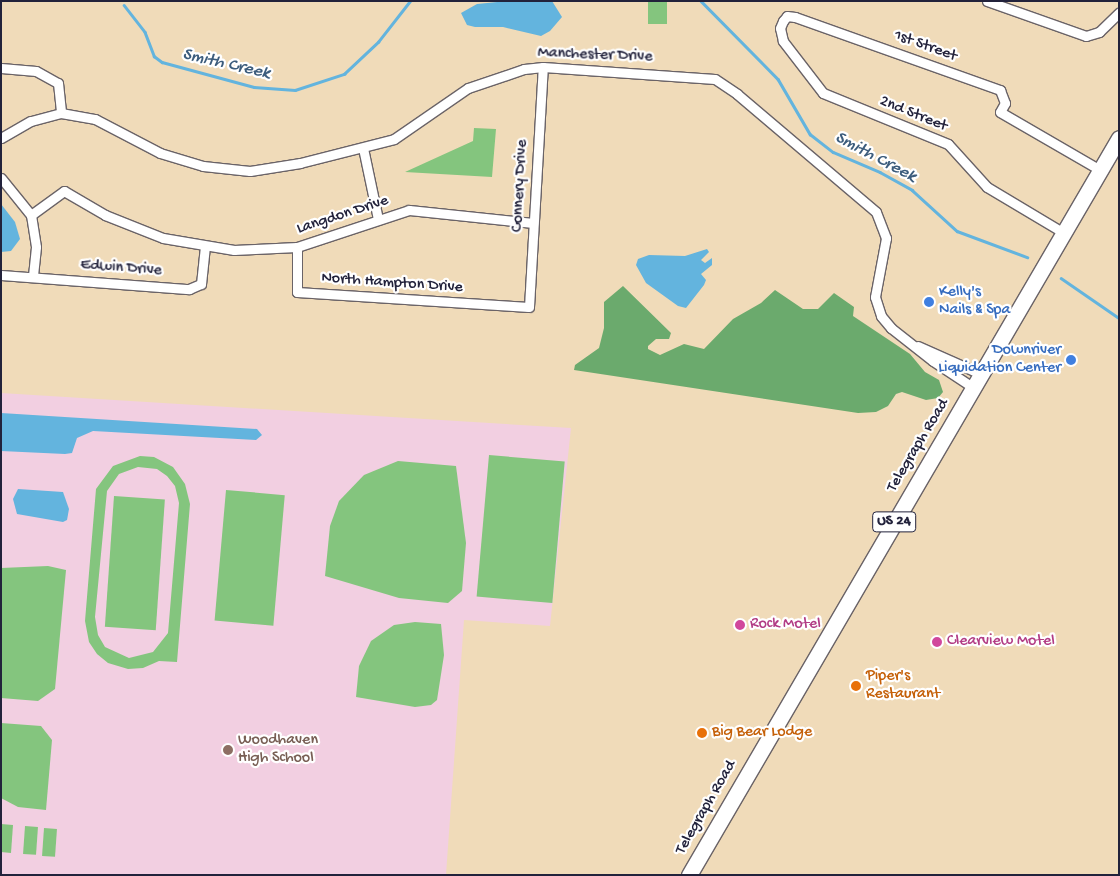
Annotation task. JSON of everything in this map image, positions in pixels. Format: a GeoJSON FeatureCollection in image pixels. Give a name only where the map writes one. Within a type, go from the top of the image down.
{"type":"FeatureCollection","features":[{"type":"Feature","properties":{"kind":"main road","name":"Telegraph Road"},"geometry":{"type":"LineString","coordinates":[[689,875],[1119,138]]}},
{"type":"Feature","properties":{"kind":"street"},"geometry":{"type":"LineString","coordinates":[[987,1],[1086,36],[1099,32],[1119,13]]}},
{"type":"Feature","properties":{"kind":"street","name":"1st Street"},"geometry":{"type":"LineString","coordinates":[[818,87],[783,41],[780,28],[787,16],[1000,90],[1005,103],[1000,112],[1100,170]]}},
{"type":"Feature","properties":{"kind":"street","name":"Manchester Drive"},"geometry":{"type":"LineString","coordinates":[[1,138],[31,121],[61,113],[95,119],[160,153],[203,166],[250,171],[300,163],[394,139],[468,88],[502,75],[543,67],[705,77],[728,87],[872,206],[881,218],[886,245],[876,290],[878,310],[891,328],[914,344],[933,361],[974,388]]}},
{"type":"Feature","properties":{"kind":"street","name":"Connery Drive"},"geometry":{"type":"LineString","coordinates":[[529,307],[543,67]]}},
{"type":"Feature","properties":{"kind":"street"},"geometry":{"type":"LineString","coordinates":[[1,68],[36,71],[58,83],[61,113]]}},
{"type":"Feature","properties":{"kind":"street","name":"2nd Street"},"geometry":{"type":"LineString","coordinates":[[818,87],[832,99],[948,144],[988,186],[1064,233]]}},
{"type":"Feature","properties":{"kind":"street"},"geometry":{"type":"LineString","coordinates":[[363,148],[378,219]]}},
{"type":"Feature","properties":{"kind":"street"},"geometry":{"type":"LineString","coordinates":[[1,178],[30,215],[35,242],[34,277]]}},
{"type":"Feature","properties":{"kind":"street","name":"Langdon Drive"},"geometry":{"type":"LineString","coordinates":[[30,215],[64,191],[105,215],[154,235],[205,248],[254,250],[297,247],[337,236],[378,219],[409,210],[533,223]]}},
{"type":"Feature","properties":{"kind":"street","name":"North Hampton Drive"},"geometry":{"type":"LineString","coordinates":[[297,247],[297,292],[529,307]]}},
{"type":"Feature","properties":{"kind":"street","name":"Edwin Drive"},"geometry":{"type":"LineString","coordinates":[[1,275],[188,289],[201,284],[205,248]]}},
{"type":"Feature","properties":{"kind":"street","name":"Manchester Drive"},"geometry":{"type":"LineString","coordinates":[[914,344],[950,357],[981,374]]}},
{"type":"Feature","properties":{"kind":"shaded area","name":"Woodhaven High School"},"geometry":{"type":"Polygon","coordinates":[[[1,393],[571,428],[550,626],[464,620],[446,875],[1,875],[1,393]]]}},
{"type":"Feature","properties":{"kind":"green space"},"geometry":{"type":"Polygon","coordinates":[[[648,1],[667,1],[667,24],[648,24],[648,1]]]}},
{"type":"Feature","properties":{"kind":"green space"},"geometry":{"type":"Polygon","coordinates":[[[474,128],[496,129],[492,177],[405,172],[473,141],[474,128]]]}},
{"type":"Feature","properties":{"kind":"green space"},"geometry":{"type":"Polygon","coordinates":[[[623,286],[671,333],[669,339],[656,339],[648,346],[648,349],[660,355],[684,344],[704,349],[733,319],[761,303],[775,290],[803,309],[818,309],[834,293],[854,307],[853,316],[910,354],[925,372],[939,380],[943,392],[938,398],[926,400],[902,392],[896,394],[888,406],[876,412],[858,413],[574,370],[575,365],[599,348],[604,328],[604,302],[623,286]]]}},
{"type":"Feature","properties":{"kind":"green space"},"geometry":{"type":"Polygon","coordinates":[[[489,455],[565,462],[552,603],[477,596],[489,455]]]}},
{"type":"Feature","properties":{"kind":"green space"},"geometry":{"type":"Polygon","coordinates":[[[140,456],[154,457],[173,467],[185,484],[190,504],[177,662],[159,661],[143,668],[128,669],[108,663],[97,654],[89,642],[85,621],[96,489],[113,466],[140,456]],[[138,467],[119,474],[107,491],[95,617],[98,635],[105,647],[129,658],[153,652],[168,633],[179,503],[175,486],[167,476],[157,469],[138,467]]]}},
{"type":"Feature","properties":{"kind":"green space"},"geometry":{"type":"Polygon","coordinates":[[[398,461],[456,466],[466,543],[462,591],[448,603],[399,598],[325,576],[330,526],[339,501],[364,475],[398,461]]]}},
{"type":"Feature","properties":{"kind":"green space"},"geometry":{"type":"Polygon","coordinates":[[[226,490],[285,495],[273,626],[215,621],[226,490]]]}},
{"type":"Feature","properties":{"kind":"green space"},"geometry":{"type":"Polygon","coordinates":[[[114,496],[165,500],[156,630],[105,627],[114,496]]]}},
{"type":"Feature","properties":{"kind":"green space"},"geometry":{"type":"Polygon","coordinates":[[[48,566],[66,570],[55,689],[38,701],[1,698],[1,568],[48,566]]]}},
{"type":"Feature","properties":{"kind":"green space"},"geometry":{"type":"Polygon","coordinates":[[[415,622],[441,624],[444,655],[437,700],[431,705],[415,707],[356,697],[359,666],[371,641],[394,625],[415,622]]]}},
{"type":"Feature","properties":{"kind":"green space"},"geometry":{"type":"Polygon","coordinates":[[[1,723],[41,726],[52,740],[46,810],[18,807],[1,798],[1,723]]]}},
{"type":"Feature","properties":{"kind":"green space"},"geometry":{"type":"Polygon","coordinates":[[[1,824],[13,825],[11,853],[1,852],[1,824]]]}},
{"type":"Feature","properties":{"kind":"green space"},"geometry":{"type":"Polygon","coordinates":[[[25,826],[38,827],[36,855],[23,854],[25,826]]]}},
{"type":"Feature","properties":{"kind":"green space"},"geometry":{"type":"Polygon","coordinates":[[[44,828],[57,829],[55,857],[42,856],[44,828]]]}},
{"type":"Feature","properties":{"kind":"water"},"geometry":{"type":"Polygon","coordinates":[[[507,1],[552,1],[562,17],[550,31],[541,36],[503,27],[475,27],[467,25],[461,13],[477,4],[507,1]]]}},
{"type":"Feature","properties":{"kind":"water"},"geometry":{"type":"Polygon","coordinates":[[[1,204],[15,222],[20,239],[11,251],[1,252],[1,204]]]}},
{"type":"Feature","properties":{"kind":"water"},"geometry":{"type":"Polygon","coordinates":[[[707,249],[709,252],[701,260],[705,263],[712,258],[712,265],[701,274],[706,280],[704,285],[686,308],[678,306],[646,283],[636,265],[638,259],[649,255],[685,256],[707,249]]]}},
{"type":"Feature","properties":{"kind":"water"},"geometry":{"type":"Polygon","coordinates":[[[1,413],[257,429],[262,435],[256,440],[93,431],[77,438],[72,453],[1,451],[1,413]]]}},
{"type":"Feature","properties":{"kind":"water"},"geometry":{"type":"Polygon","coordinates":[[[18,489],[63,492],[69,509],[67,520],[63,522],[17,514],[13,499],[18,489]]]}},
{"type":"Feature","properties":{"kind":"waterway","name":"Smith Creek"},"geometry":{"type":"LineString","coordinates":[[124,5],[145,32],[154,56],[162,62],[254,87],[295,90],[344,74],[378,42],[410,1]]}},
{"type":"Feature","properties":{"kind":"waterway","name":"Smith Creek"},"geometry":{"type":"LineString","coordinates":[[701,1],[778,79],[810,134],[833,152],[880,172],[912,190],[957,231],[1027,257]]}},
{"type":"Feature","properties":{"kind":"waterway","name":"Smith Creek"},"geometry":{"type":"LineString","coordinates":[[1061,278],[1119,318]]}},
{"type":"Feature","properties":{"kind":"place","name":"Kelly's Nails & Spa"},"geometry":{"type":"Point","coordinates":[929,302]}},
{"type":"Feature","properties":{"kind":"place","name":"Downriver Liquidation Center"},"geometry":{"type":"Point","coordinates":[1071,360]}},
{"type":"Feature","properties":{"kind":"place","name":"Rock Motel"},"geometry":{"type":"Point","coordinates":[740,625]}},
{"type":"Feature","properties":{"kind":"place","name":"Clearview Motel"},"geometry":{"type":"Point","coordinates":[937,642]}},
{"type":"Feature","properties":{"kind":"place","name":"Piper's Restaurant"},"geometry":{"type":"Point","coordinates":[856,686]}},
{"type":"Feature","properties":{"kind":"place","name":"Big Bear Lodge"},"geometry":{"type":"Point","coordinates":[702,733]}},
{"type":"Feature","properties":{"kind":"place","name":"Woodhaven High School"},"geometry":{"type":"Point","coordinates":[228,750]}}]}
